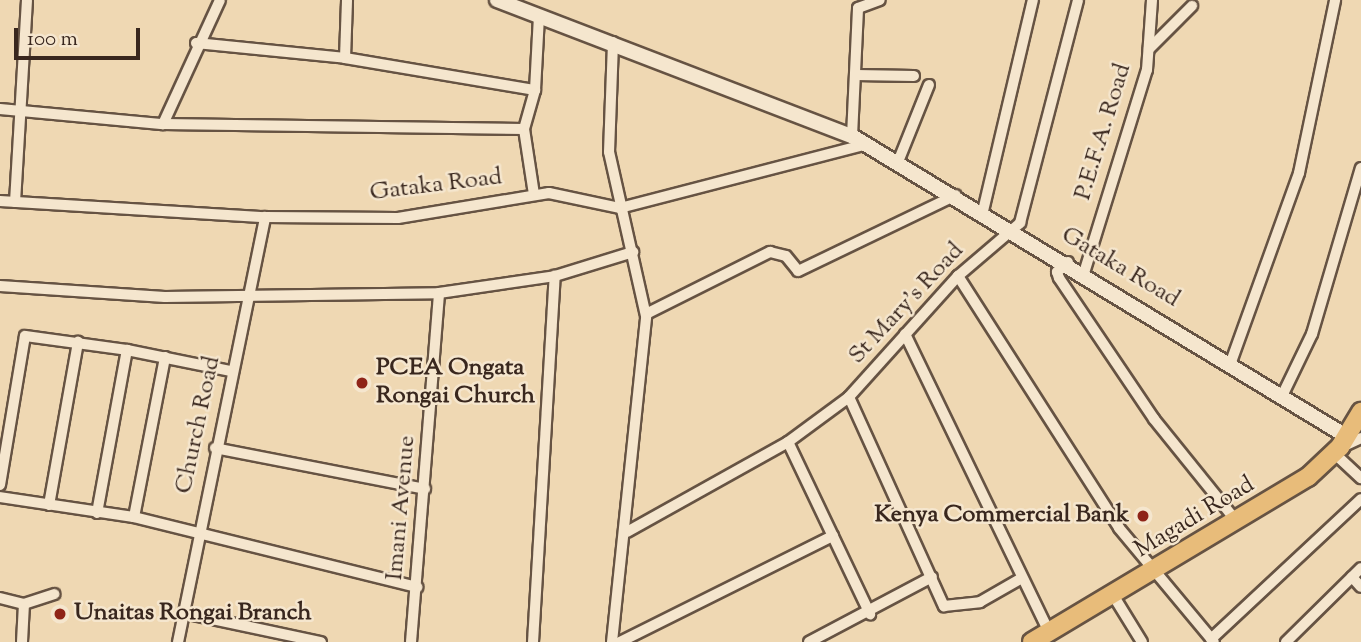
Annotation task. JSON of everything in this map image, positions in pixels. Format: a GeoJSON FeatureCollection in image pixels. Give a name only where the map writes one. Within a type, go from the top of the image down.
{"type":"FeatureCollection","features":[{"type":"Feature","properties":{"kind":"highway","name":"Magadi Road"},"geometry":{"type":"LineString","coordinates":[[1032,642],[1237,522],[1345,444],[1361,412]]}},
{"type":"Feature","properties":{"kind":"street"},"geometry":{"type":"LineString","coordinates":[[15,202],[16,109],[27,0]]}},
{"type":"Feature","properties":{"kind":"street"},"geometry":{"type":"LineString","coordinates":[[163,124],[196,43],[220,0]]}},
{"type":"Feature","properties":{"kind":"street"},"geometry":{"type":"LineString","coordinates":[[345,58],[347,0]]}},
{"type":"Feature","properties":{"kind":"street","name":"Gataka Road"},"geometry":{"type":"LineString","coordinates":[[497,0],[613,42],[852,136],[957,195],[1010,230],[1068,262],[1083,274],[1283,394],[1345,444]]}},
{"type":"Feature","properties":{"kind":"street"},"geometry":{"type":"LineString","coordinates":[[852,136],[858,8],[880,0]]}},
{"type":"Feature","properties":{"kind":"street"},"geometry":{"type":"LineString","coordinates":[[983,211],[1033,0]]}},
{"type":"Feature","properties":{"kind":"street","name":"St Mary's Road"},"geometry":{"type":"LineString","coordinates":[[627,532],[788,442],[849,397],[958,276],[1010,230],[1031,197],[1078,0]]}},
{"type":"Feature","properties":{"kind":"street","name":"P.E.F.A. Road"},"geometry":{"type":"LineString","coordinates":[[1083,274],[1149,49],[1152,0]]}},
{"type":"Feature","properties":{"kind":"street"},"geometry":{"type":"LineString","coordinates":[[1231,362],[1299,173],[1335,0]]}},
{"type":"Feature","properties":{"kind":"street"},"geometry":{"type":"LineString","coordinates":[[1149,49],[1192,6]]}},
{"type":"Feature","properties":{"kind":"street"},"geometry":{"type":"LineString","coordinates":[[534,194],[524,128],[536,90],[539,17]]}},
{"type":"Feature","properties":{"kind":"street"},"geometry":{"type":"LineString","coordinates":[[612,642],[627,532],[626,483],[646,314],[633,252],[620,208],[607,103],[613,42]]}},
{"type":"Feature","properties":{"kind":"street"},"geometry":{"type":"LineString","coordinates":[[196,43],[345,58],[536,90]]}},
{"type":"Feature","properties":{"kind":"street"},"geometry":{"type":"LineString","coordinates":[[856,75],[914,76]]}},
{"type":"Feature","properties":{"kind":"street"},"geometry":{"type":"LineString","coordinates":[[898,162],[929,85]]}},
{"type":"Feature","properties":{"kind":"street"},"geometry":{"type":"LineString","coordinates":[[0,109],[163,124],[524,128]]}},
{"type":"Feature","properties":{"kind":"street","name":"Gataka Road"},"geometry":{"type":"LineString","coordinates":[[0,201],[265,217],[398,218],[534,194],[620,208],[867,145]]}},
{"type":"Feature","properties":{"kind":"street"},"geometry":{"type":"LineString","coordinates":[[1283,394],[1312,334],[1361,169]]}},
{"type":"Feature","properties":{"kind":"street"},"geometry":{"type":"LineString","coordinates":[[646,314],[770,252],[786,256],[798,271],[957,195]]}},
{"type":"Feature","properties":{"kind":"street","name":"Church Road"},"geometry":{"type":"LineString","coordinates":[[178,642],[230,370],[250,298],[265,217]]}},
{"type":"Feature","properties":{"kind":"street"},"geometry":{"type":"LineString","coordinates":[[0,286],[250,298],[439,293],[555,276],[633,252]]}},
{"type":"Feature","properties":{"kind":"street"},"geometry":{"type":"LineString","coordinates":[[1068,262],[1057,272],[1059,278],[1154,419],[1237,522]]}},
{"type":"Feature","properties":{"kind":"street"},"geometry":{"type":"LineString","coordinates":[[533,642],[555,276]]}},
{"type":"Feature","properties":{"kind":"street"},"geometry":{"type":"LineString","coordinates":[[958,276],[1051,430],[1152,572],[1212,640],[1361,499]]}},
{"type":"Feature","properties":{"kind":"street","name":"Imani Avenue"},"geometry":{"type":"LineString","coordinates":[[411,642],[439,293]]}},
{"type":"Feature","properties":{"kind":"street"},"geometry":{"type":"LineString","coordinates":[[0,485],[22,340],[30,334],[230,370]]}},
{"type":"Feature","properties":{"kind":"street"},"geometry":{"type":"LineString","coordinates":[[905,334],[1049,632]]}},
{"type":"Feature","properties":{"kind":"street"},"geometry":{"type":"LineString","coordinates":[[50,505],[78,342]]}},
{"type":"Feature","properties":{"kind":"street"},"geometry":{"type":"LineString","coordinates":[[97,513],[127,350]]}},
{"type":"Feature","properties":{"kind":"street"},"geometry":{"type":"LineString","coordinates":[[134,517],[165,357]]}},
{"type":"Feature","properties":{"kind":"street"},"geometry":{"type":"LineString","coordinates":[[849,397],[949,610],[981,602],[1022,578]]}},
{"type":"Feature","properties":{"kind":"street"},"geometry":{"type":"LineString","coordinates":[[788,442],[870,614]]}},
{"type":"Feature","properties":{"kind":"street"},"geometry":{"type":"LineString","coordinates":[[1345,444],[1361,478]]}},
{"type":"Feature","properties":{"kind":"street"},"geometry":{"type":"LineString","coordinates":[[215,448],[425,489]]}},
{"type":"Feature","properties":{"kind":"street"},"geometry":{"type":"LineString","coordinates":[[0,497],[134,517],[417,587]]}},
{"type":"Feature","properties":{"kind":"street"},"geometry":{"type":"LineString","coordinates":[[620,642],[833,536]]}},
{"type":"Feature","properties":{"kind":"street"},"geometry":{"type":"LineString","coordinates":[[1288,641],[1361,568]]}},
{"type":"Feature","properties":{"kind":"street"},"geometry":{"type":"LineString","coordinates":[[1352,577],[1361,587]]}},
{"type":"Feature","properties":{"kind":"street"},"geometry":{"type":"LineString","coordinates":[[809,642],[870,614],[932,578]]}},
{"type":"Feature","properties":{"kind":"street"},"geometry":{"type":"LineString","coordinates":[[0,598],[24,604],[54,594]]}},
{"type":"Feature","properties":{"kind":"street"},"geometry":{"type":"LineString","coordinates":[[1113,595],[1142,642]]}},
{"type":"Feature","properties":{"kind":"street"},"geometry":{"type":"LineString","coordinates":[[22,642],[24,604]]}},
{"type":"Feature","properties":{"kind":"street"},"geometry":{"type":"LineString","coordinates":[[184,613],[321,642]]}},
{"type":"Feature","properties":{"kind":"place","name":"PCEA Ongata Rongai Church"},"geometry":{"type":"Point","coordinates":[362,383]}},
{"type":"Feature","properties":{"kind":"place","name":"Kenya Commercial Bank"},"geometry":{"type":"Point","coordinates":[1143,516]}},
{"type":"Feature","properties":{"kind":"place","name":"Unaitas Rongai Branch"},"geometry":{"type":"Point","coordinates":[60,614]}}]}
